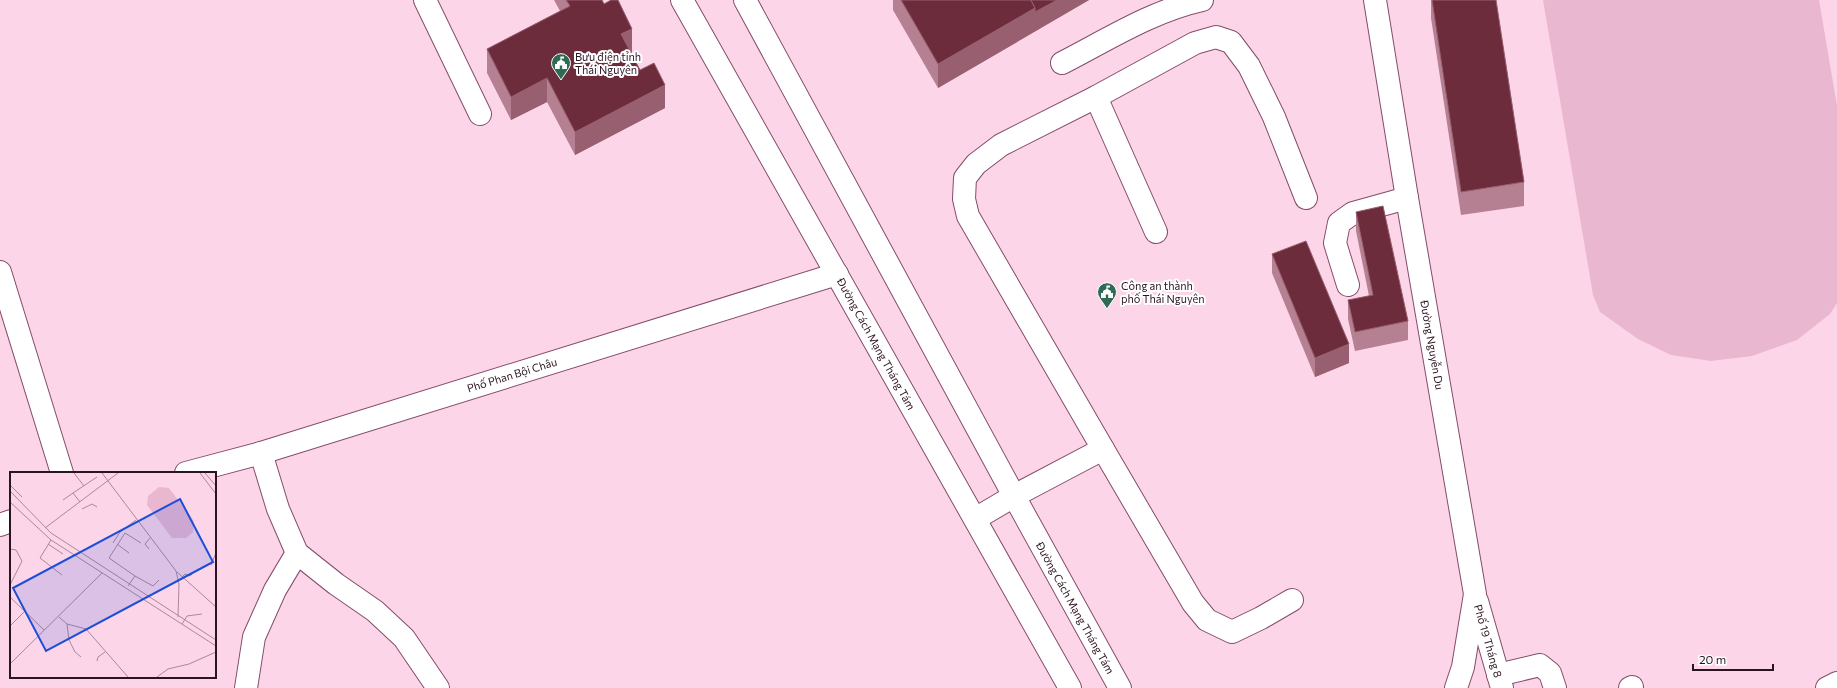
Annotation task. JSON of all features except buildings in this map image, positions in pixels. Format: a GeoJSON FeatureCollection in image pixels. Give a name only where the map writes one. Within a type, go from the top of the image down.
{"type":"FeatureCollection","features":[{"type":"Feature","properties":{"kind":"main road"},"geometry":{"type":"LineString","coordinates":[[425,0],[480,114]]}},
{"type":"Feature","properties":{"kind":"main road","name":"Đường Cách Mạng Tháng Tám"},"geometry":{"type":"LineString","coordinates":[[682,0],[1070,688]]}},
{"type":"Feature","properties":{"kind":"main road","name":"Đường Cách Mạng Tháng Tám"},"geometry":{"type":"LineString","coordinates":[[745,0],[1120,688]]}},
{"type":"Feature","properties":{"kind":"main road"},"geometry":{"type":"LineString","coordinates":[[1062,63],[1129,28],[1180,5],[1202,0]]}},
{"type":"Feature","properties":{"kind":"main road","name":"Đường Nguyễn Du"},"geometry":{"type":"LineString","coordinates":[[1375,0],[1407,198],[1475,594],[1463,667],[1456,688]]}},
{"type":"Feature","properties":{"kind":"main road"},"geometry":{"type":"LineString","coordinates":[[1292,600],[1261,618],[1232,632],[1207,620],[1194,603],[977,232],[968,216],[964,198],[965,178],[976,164],[1001,145],[1096,97],[1195,43],[1216,37],[1230,42],[1249,66],[1274,116],[1306,198]]}},
{"type":"Feature","properties":{"kind":"main road"},"geometry":{"type":"LineString","coordinates":[[1096,97],[1156,232]]}},
{"type":"Feature","properties":{"kind":"main road"},"geometry":{"type":"LineString","coordinates":[[1348,285],[1336,243],[1339,223],[1353,213],[1407,198]]}},
{"type":"Feature","properties":{"kind":"main road"},"geometry":{"type":"LineString","coordinates":[[0,272],[62,472]]}},
{"type":"Feature","properties":{"kind":"main road","name":"Phố Phan Bội Châu"},"geometry":{"type":"LineString","coordinates":[[190,472],[262,453],[837,274]]}},
{"type":"Feature","properties":{"kind":"main road"},"geometry":{"type":"LineString","coordinates":[[975,519],[1014,496],[1103,449]]}},
{"type":"Feature","properties":{"kind":"main road"},"geometry":{"type":"LineString","coordinates":[[262,453],[278,509],[298,553],[336,584],[375,610],[404,638],[438,688]]}},
{"type":"Feature","properties":{"kind":"main road"},"geometry":{"type":"LineString","coordinates":[[0,525],[10,521]]}},
{"type":"Feature","properties":{"kind":"main road"},"geometry":{"type":"LineString","coordinates":[[246,688],[254,637],[274,590],[298,553]]}},
{"type":"Feature","properties":{"kind":"main road","name":"Phố 19 Tháng 8"},"geometry":{"type":"LineString","coordinates":[[1475,594],[1500,682]]}},
{"type":"Feature","properties":{"kind":"main road"},"geometry":{"type":"LineString","coordinates":[[1500,682],[1540,665],[1550,673],[1555,688]]}},
{"type":"Feature","properties":{"kind":"main road"},"geometry":{"type":"LineString","coordinates":[[1827,688],[1837,683]]}},
{"type":"Feature","properties":{"kind":"shaded area"},"geometry":{"type":"Polygon","coordinates":[[[1543,0],[1819,0],[1837,106],[1837,303],[1830,314],[1797,340],[1752,356],[1711,361],[1671,355],[1638,339],[1600,312],[1593,295],[1543,0]]]}},
{"type":"Feature","properties":{"kind":"place","name":"Bưu điện tỉnh Thái Nguyên"},"geometry":{"type":"Point","coordinates":[561,80]}},
{"type":"Feature","properties":{"kind":"place","name":"Công an thành phố Thái Nguyên"},"geometry":{"type":"Point","coordinates":[1107,309]}}]}
